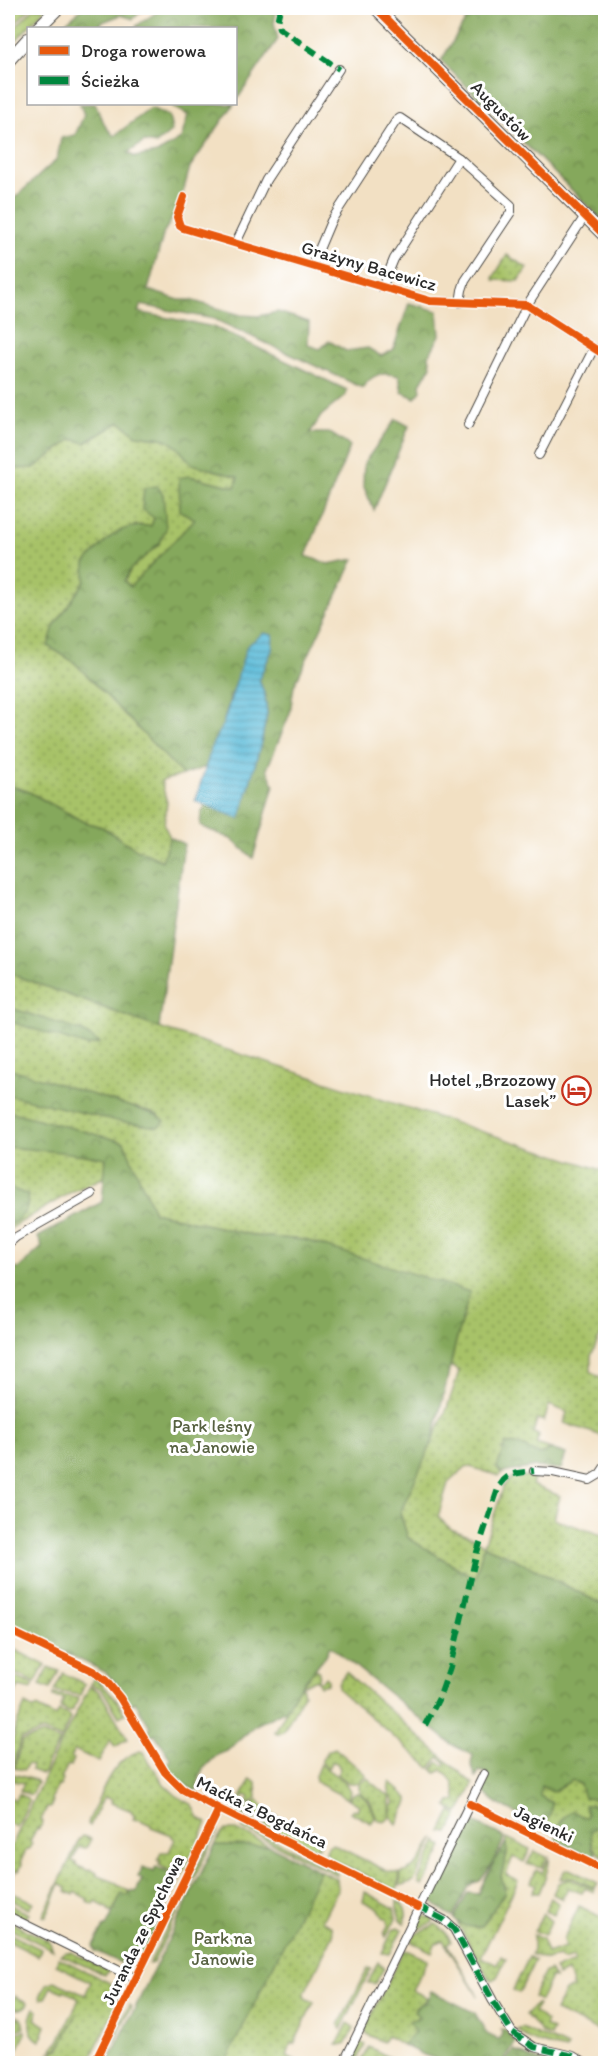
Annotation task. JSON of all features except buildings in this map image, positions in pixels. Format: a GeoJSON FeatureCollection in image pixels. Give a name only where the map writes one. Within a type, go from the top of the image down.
{"type":"FeatureCollection","features":[{"type":"Feature","properties":{"kind":"street"},"geometry":{"type":"LineString","coordinates":[[39,27],[58,8]]}},
{"type":"Feature","properties":{"kind":"street","name":"Augustów"},"geometry":{"type":"LineString","coordinates":[[376,8],[606,237]]}},
{"type":"Feature","properties":{"kind":"street"},"geometry":{"type":"LineString","coordinates":[[8,61],[27,40]]}},
{"type":"Feature","properties":{"kind":"street"},"geometry":{"type":"LineString","coordinates":[[236,243],[266,180],[339,69]]}},
{"type":"Feature","properties":{"kind":"street","name":"Grażyny Bacewicz"},"geometry":{"type":"LineString","coordinates":[[312,266],[331,221],[400,118],[459,158],[511,205],[511,209],[465,281],[460,303]]}},
{"type":"Feature","properties":{"kind":"street","name":"Grażyny Bacewicz"},"geometry":{"type":"LineString","coordinates":[[382,288],[393,259],[459,158]]}},
{"type":"Feature","properties":{"kind":"street","name":"Grażyny Bacewicz"},"geometry":{"type":"LineString","coordinates":[[184,197],[177,217],[180,226],[430,301],[527,305]]}},
{"type":"Feature","properties":{"kind":"street"},"geometry":{"type":"LineString","coordinates":[[468,425],[527,305],[585,216]]}},
{"type":"Feature","properties":{"kind":"street"},"geometry":{"type":"LineString","coordinates":[[527,305],[606,356]]}},
{"type":"Feature","properties":{"kind":"street"},"geometry":{"type":"LineString","coordinates":[[539,455],[594,348]]}},
{"type":"Feature","properties":{"kind":"street"},"geometry":{"type":"LineString","coordinates":[[8,1244],[22,1233],[92,1194]]}},
{"type":"Feature","properties":{"kind":"street"},"geometry":{"type":"LineString","coordinates":[[534,1471],[553,1472],[590,1480],[600,1474],[606,1465]]}},
{"type":"Feature","properties":{"kind":"street","name":"Maćka z Bogdańca"},"geometry":{"type":"LineString","coordinates":[[8,1630],[93,1671],[106,1681],[120,1698],[169,1777],[182,1789],[418,1906]]}},
{"type":"Feature","properties":{"kind":"street"},"geometry":{"type":"LineString","coordinates":[[343,2064],[484,1774]]}},
{"type":"Feature","properties":{"kind":"street","name":"Jagienki"},"geometry":{"type":"LineString","coordinates":[[470,1804],[606,1870]]}},
{"type":"Feature","properties":{"kind":"street","name":"Juranda ze Spychowa"},"geometry":{"type":"LineString","coordinates":[[94,2064],[219,1809]]}},
{"type":"Feature","properties":{"kind":"street"},"geometry":{"type":"LineString","coordinates":[[418,1906],[451,1925],[512,2032],[534,2047],[573,2056],[586,2064]]}},
{"type":"Feature","properties":{"kind":"street"},"geometry":{"type":"LineString","coordinates":[[8,1916],[136,1979]]}},
{"type":"Feature","properties":{"kind":"green space"},"geometry":{"type":"Polygon","coordinates":[[[8,8],[30,8],[8,31],[8,8]]]}},
{"type":"Feature","properties":{"kind":"green space"},"geometry":{"type":"Polygon","coordinates":[[[34,8],[46,8],[8,49],[8,35],[34,8]]]}},
{"type":"Feature","properties":{"kind":"green space"},"geometry":{"type":"Polygon","coordinates":[[[83,8],[145,8],[133,19],[121,15],[100,23],[102,27],[60,27],[83,8]]]}},
{"type":"Feature","properties":{"kind":"green space"},"geometry":{"type":"Polygon","coordinates":[[[163,8],[277,8],[274,23],[278,39],[237,100],[237,27],[136,26],[163,8]]]}},
{"type":"Feature","properties":{"kind":"green space"},"geometry":{"type":"Polygon","coordinates":[[[473,8],[605,8],[605,223],[441,61],[473,8]]]}},
{"type":"Feature","properties":{"kind":"green space"},"geometry":{"type":"Polygon","coordinates":[[[80,105],[95,105],[106,127],[114,136],[151,108],[169,116],[172,131],[156,144],[144,142],[128,153],[135,157],[157,153],[181,139],[188,115],[172,105],[233,105],[190,167],[179,207],[164,232],[148,290],[241,315],[258,316],[278,312],[309,322],[308,345],[320,349],[329,341],[346,351],[368,348],[381,356],[393,350],[409,303],[438,311],[440,335],[429,356],[431,366],[420,384],[421,391],[415,398],[402,392],[399,376],[378,375],[370,379],[363,388],[214,319],[141,305],[138,312],[214,327],[347,390],[346,395],[321,416],[310,433],[330,433],[350,446],[306,556],[328,564],[354,559],[294,686],[290,713],[267,769],[274,785],[253,858],[231,839],[200,826],[201,814],[206,805],[240,818],[267,714],[265,696],[259,679],[272,650],[231,694],[223,724],[213,743],[206,767],[183,775],[74,662],[48,646],[54,626],[85,581],[85,563],[106,541],[120,531],[139,526],[151,526],[154,518],[142,509],[144,488],[157,486],[163,494],[166,529],[159,544],[131,569],[124,581],[130,587],[195,519],[180,511],[179,478],[189,476],[235,487],[238,477],[192,464],[177,447],[166,439],[137,435],[120,422],[85,443],[72,439],[34,468],[8,469],[8,204],[57,159],[61,138],[75,135],[84,115],[80,105]]]}},
{"type":"Feature","properties":{"kind":"green space"},"geometry":{"type":"Polygon","coordinates":[[[507,255],[527,268],[519,281],[494,280],[493,278],[507,255]]]}},
{"type":"Feature","properties":{"kind":"green space"},"geometry":{"type":"Polygon","coordinates":[[[396,419],[409,426],[374,510],[363,485],[364,463],[396,419]]]}},
{"type":"Feature","properties":{"kind":"green space"},"geometry":{"type":"Polygon","coordinates":[[[120,422],[137,435],[166,439],[193,464],[238,476],[236,487],[189,476],[195,519],[130,588],[124,582],[131,568],[159,544],[154,518],[151,526],[135,525],[85,581],[48,646],[74,662],[183,775],[161,781],[167,802],[164,825],[170,837],[163,861],[136,849],[102,827],[84,822],[31,793],[8,785],[8,469],[34,468],[73,439],[86,443],[120,422]]]}},
{"type":"Feature","properties":{"kind":"green space"},"geometry":{"type":"Polygon","coordinates":[[[8,785],[27,791],[84,822],[102,827],[136,849],[162,861],[170,837],[184,844],[159,1028],[8,973],[8,785]]]}},
{"type":"Feature","properties":{"kind":"green space"},"geometry":{"type":"Polygon","coordinates":[[[8,973],[159,1028],[605,1171],[605,1326],[591,1356],[591,1372],[605,1379],[605,1437],[564,1423],[567,1412],[549,1405],[544,1421],[537,1419],[533,1433],[539,1435],[536,1444],[551,1449],[540,1455],[519,1445],[497,1468],[502,1473],[499,1476],[467,1466],[448,1483],[438,1517],[451,1529],[476,1539],[484,1545],[504,1486],[512,1478],[535,1475],[532,1485],[560,1496],[554,1519],[605,1536],[605,1606],[511,1557],[484,1546],[476,1579],[408,1538],[400,1513],[447,1408],[459,1371],[450,1366],[457,1337],[305,1240],[256,1236],[153,1212],[114,1173],[71,1192],[8,1230],[8,973]],[[135,1107],[130,1121],[157,1115],[135,1107]]]}},
{"type":"Feature","properties":{"kind":"green space"},"geometry":{"type":"Polygon","coordinates":[[[8,1007],[81,1031],[100,1043],[87,1046],[8,1021],[8,1007]]]}},
{"type":"Feature","properties":{"kind":"green space"},"geometry":{"type":"Polygon","coordinates":[[[8,1068],[157,1115],[165,1121],[158,1127],[117,1121],[8,1095],[8,1068]]]}},
{"type":"Feature","properties":{"kind":"green space","name":"Park leśny na Janowie"},"geometry":{"type":"Polygon","coordinates":[[[8,1111],[124,1142],[154,1212],[256,1236],[305,1240],[470,1292],[433,1440],[400,1513],[408,1538],[475,1578],[484,1546],[511,1557],[605,1606],[605,1800],[584,1798],[580,1784],[572,1780],[552,1792],[541,1786],[540,1796],[552,1803],[550,1816],[540,1825],[497,1804],[483,1787],[487,1773],[479,1771],[476,1778],[471,1764],[473,1755],[453,1745],[330,1646],[326,1655],[296,1692],[286,1710],[256,1725],[227,1751],[217,1755],[202,1770],[196,1792],[187,1787],[169,1769],[166,1765],[171,1760],[155,1734],[149,1736],[147,1731],[151,1728],[135,1702],[130,1705],[119,1686],[105,1672],[8,1624],[8,1266],[18,1269],[42,1247],[38,1237],[102,1202],[106,1158],[8,1147],[8,1111]]]}},
{"type":"Feature","properties":{"kind":"green space"},"geometry":{"type":"Polygon","coordinates":[[[8,1187],[28,1195],[27,1206],[23,1214],[8,1226],[8,1187]]]}},
{"type":"Feature","properties":{"kind":"green space"},"geometry":{"type":"Polygon","coordinates":[[[505,1444],[519,1445],[540,1455],[551,1449],[566,1454],[561,1469],[536,1467],[502,1473],[497,1468],[505,1444]]]}},
{"type":"Feature","properties":{"kind":"green space"},"geometry":{"type":"Polygon","coordinates":[[[11,1648],[45,1665],[35,1683],[20,1675],[8,1674],[10,1667],[8,1666],[8,1654],[11,1648]]]}},
{"type":"Feature","properties":{"kind":"green space"},"geometry":{"type":"Polygon","coordinates":[[[48,1667],[59,1671],[50,1689],[40,1685],[48,1667]]]}},
{"type":"Feature","properties":{"kind":"green space"},"geometry":{"type":"Polygon","coordinates":[[[315,1668],[319,1672],[318,1680],[321,1682],[325,1677],[328,1684],[320,1686],[316,1679],[302,1686],[304,1694],[283,1732],[279,1734],[275,1732],[296,1692],[315,1668]]]}},
{"type":"Feature","properties":{"kind":"green space"},"geometry":{"type":"Polygon","coordinates":[[[346,1672],[473,1784],[459,1813],[447,1807],[450,1802],[456,1801],[451,1780],[442,1770],[436,1773],[432,1769],[438,1762],[444,1766],[446,1763],[439,1757],[430,1768],[338,1689],[338,1683],[346,1672]]]}},
{"type":"Feature","properties":{"kind":"green space"},"geometry":{"type":"Polygon","coordinates":[[[63,1673],[85,1684],[80,1695],[54,1691],[63,1673]]]}},
{"type":"Feature","properties":{"kind":"green space"},"geometry":{"type":"Polygon","coordinates":[[[94,1677],[113,1695],[125,1714],[119,1717],[102,1689],[91,1684],[94,1677]]]}},
{"type":"Feature","properties":{"kind":"green space"},"geometry":{"type":"Polygon","coordinates":[[[18,1678],[34,1685],[31,1690],[19,1687],[8,1705],[8,1690],[13,1679],[18,1678]]]}},
{"type":"Feature","properties":{"kind":"green space"},"geometry":{"type":"Polygon","coordinates":[[[90,1686],[100,1692],[128,1739],[115,1747],[110,1739],[99,1762],[75,1750],[71,1757],[74,1759],[71,1766],[68,1765],[61,1778],[63,1780],[51,1799],[53,1801],[50,1808],[47,1807],[41,1820],[43,1822],[39,1829],[37,1828],[30,1841],[32,1843],[29,1849],[20,1862],[22,1864],[19,1871],[16,1870],[9,1884],[11,1885],[10,1892],[33,1902],[29,1909],[8,1899],[8,1854],[90,1686]]]}},
{"type":"Feature","properties":{"kind":"green space"},"geometry":{"type":"Polygon","coordinates":[[[53,1694],[79,1698],[72,1711],[69,1712],[60,1708],[64,1699],[53,1697],[53,1694]]]}},
{"type":"Feature","properties":{"kind":"green space"},"geometry":{"type":"Polygon","coordinates":[[[25,1704],[56,1717],[59,1711],[68,1715],[70,1719],[61,1739],[43,1731],[21,1739],[12,1768],[8,1767],[8,1744],[15,1735],[13,1733],[25,1704]]]}},
{"type":"Feature","properties":{"kind":"green space"},"geometry":{"type":"Polygon","coordinates":[[[43,1734],[60,1741],[44,1773],[31,1770],[32,1765],[27,1764],[24,1770],[14,1768],[22,1741],[43,1734]]]}},
{"type":"Feature","properties":{"kind":"green space"},"geometry":{"type":"Polygon","coordinates":[[[335,1748],[366,1775],[358,1783],[349,1783],[337,1774],[340,1769],[337,1763],[332,1762],[328,1768],[321,1762],[327,1751],[335,1748]]]}},
{"type":"Feature","properties":{"kind":"green space"},"geometry":{"type":"Polygon","coordinates":[[[143,1752],[164,1784],[177,1796],[193,1805],[199,1818],[207,1823],[181,1877],[159,1865],[161,1861],[158,1860],[161,1852],[169,1852],[175,1839],[172,1835],[151,1827],[151,1825],[133,1819],[135,1815],[132,1811],[111,1803],[112,1800],[104,1797],[90,1826],[88,1824],[102,1789],[114,1770],[130,1755],[143,1752]]]}},
{"type":"Feature","properties":{"kind":"green space"},"geometry":{"type":"Polygon","coordinates":[[[320,1764],[345,1782],[350,1791],[348,1799],[316,1782],[315,1776],[320,1764]]]}},
{"type":"Feature","properties":{"kind":"green space"},"geometry":{"type":"Polygon","coordinates":[[[13,1774],[36,1780],[37,1783],[31,1795],[20,1791],[24,1783],[12,1781],[13,1774]]]}},
{"type":"Feature","properties":{"kind":"green space"},"geometry":{"type":"Polygon","coordinates":[[[367,1778],[390,1797],[390,1817],[386,1821],[377,1819],[370,1801],[359,1792],[359,1784],[367,1778]]]}},
{"type":"Feature","properties":{"kind":"green space"},"geometry":{"type":"Polygon","coordinates":[[[251,1779],[256,1783],[257,1798],[250,1803],[248,1801],[250,1797],[245,1795],[242,1802],[249,1805],[244,1816],[234,1811],[251,1779]]]}},
{"type":"Feature","properties":{"kind":"green space"},"geometry":{"type":"Polygon","coordinates":[[[572,1780],[605,1799],[605,1814],[586,1805],[586,1819],[557,1828],[556,1832],[540,1825],[550,1816],[539,1796],[541,1786],[553,1792],[572,1780]]]}},
{"type":"Feature","properties":{"kind":"green space"},"geometry":{"type":"Polygon","coordinates":[[[390,1782],[408,1798],[397,1824],[391,1817],[391,1807],[395,1803],[389,1791],[390,1782]]]}},
{"type":"Feature","properties":{"kind":"green space"},"geometry":{"type":"Polygon","coordinates":[[[358,1793],[367,1800],[372,1810],[375,1818],[371,1823],[350,1812],[353,1809],[357,1810],[359,1805],[349,1799],[352,1794],[358,1793]]]}},
{"type":"Feature","properties":{"kind":"green space"},"geometry":{"type":"Polygon","coordinates":[[[19,1794],[27,1798],[29,1802],[17,1827],[8,1823],[8,1796],[15,1800],[19,1794]]]}},
{"type":"Feature","properties":{"kind":"green space"},"geometry":{"type":"Polygon","coordinates":[[[258,1800],[268,1812],[319,1838],[318,1847],[313,1849],[264,1826],[268,1819],[258,1814],[254,1821],[246,1816],[252,1804],[258,1800]]]}},
{"type":"Feature","properties":{"kind":"green space"},"geometry":{"type":"Polygon","coordinates":[[[585,1805],[595,1805],[605,1814],[598,1827],[591,1831],[592,1848],[596,1852],[593,1858],[555,1840],[558,1825],[569,1813],[572,1811],[586,1818],[585,1805]]]}},
{"type":"Feature","properties":{"kind":"green space"},"geometry":{"type":"Polygon","coordinates":[[[451,1811],[458,1815],[449,1833],[441,1832],[451,1811]]]}},
{"type":"Feature","properties":{"kind":"green space"},"geometry":{"type":"Polygon","coordinates":[[[605,1815],[605,1857],[594,1847],[591,1831],[598,1826],[605,1815]]]}},
{"type":"Feature","properties":{"kind":"green space"},"geometry":{"type":"Polygon","coordinates":[[[469,1820],[505,1837],[494,1861],[480,1881],[469,1886],[453,1917],[435,1905],[432,1899],[435,1893],[433,1891],[469,1820]]]}},
{"type":"Feature","properties":{"kind":"green space"},"geometry":{"type":"Polygon","coordinates":[[[243,1825],[336,1871],[337,1875],[243,1829],[243,1825]]]}},
{"type":"Feature","properties":{"kind":"green space"},"geometry":{"type":"Polygon","coordinates":[[[216,1828],[218,1830],[153,1963],[149,1964],[216,1828]]]}},
{"type":"Feature","properties":{"kind":"green space","name":"Park na Janowie"},"geometry":{"type":"Polygon","coordinates":[[[225,1830],[237,1830],[337,1879],[338,1889],[322,1921],[332,1927],[333,1935],[305,1992],[306,1998],[314,2002],[294,2044],[291,2043],[287,2057],[299,2063],[108,2064],[219,1837],[225,1830]]]}},
{"type":"Feature","properties":{"kind":"green space"},"geometry":{"type":"Polygon","coordinates":[[[83,1836],[91,1839],[86,1848],[79,1847],[72,1861],[76,1863],[75,1865],[89,1871],[90,1869],[97,1873],[96,1875],[117,1883],[131,1892],[129,1896],[122,1894],[112,1913],[96,1902],[94,1905],[75,1892],[74,1895],[66,1891],[67,1888],[60,1884],[46,1917],[43,1916],[79,1840],[83,1836]]]}},
{"type":"Feature","properties":{"kind":"green space"},"geometry":{"type":"Polygon","coordinates":[[[507,1838],[530,1849],[524,1862],[513,1857],[506,1874],[518,1881],[481,1957],[497,1965],[501,1956],[506,1959],[497,1977],[492,1980],[457,1922],[473,1927],[482,1926],[505,1888],[501,1876],[507,1854],[505,1845],[507,1838]]]}},
{"type":"Feature","properties":{"kind":"green space"},"geometry":{"type":"Polygon","coordinates":[[[434,1839],[414,1881],[400,1886],[401,1873],[416,1865],[434,1839]]]}},
{"type":"Feature","properties":{"kind":"green space"},"geometry":{"type":"Polygon","coordinates":[[[437,1841],[443,1847],[423,1886],[419,1883],[419,1878],[437,1841]]]}},
{"type":"Feature","properties":{"kind":"green space"},"geometry":{"type":"Polygon","coordinates":[[[506,1842],[507,1853],[501,1876],[505,1892],[482,1926],[471,1927],[460,1923],[454,1919],[468,1893],[479,1894],[487,1874],[506,1842]]]}},
{"type":"Feature","properties":{"kind":"green space"},"geometry":{"type":"Polygon","coordinates":[[[332,1844],[387,1871],[400,1873],[398,1887],[395,1890],[327,1857],[326,1850],[332,1844]]]}},
{"type":"Feature","properties":{"kind":"green space","name":"Park na Janowie"},"geometry":{"type":"Polygon","coordinates":[[[215,1845],[270,1846],[320,1871],[225,2063],[108,2063],[215,1845]]]}},
{"type":"Feature","properties":{"kind":"green space"},"geometry":{"type":"Polygon","coordinates":[[[534,1851],[547,1857],[542,1868],[527,1864],[534,1851]]]}},
{"type":"Feature","properties":{"kind":"green space"},"geometry":{"type":"Polygon","coordinates":[[[549,1858],[539,1893],[532,1893],[536,1885],[531,1882],[536,1870],[542,1873],[549,1858]]]}},
{"type":"Feature","properties":{"kind":"green space"},"geometry":{"type":"Polygon","coordinates":[[[143,1867],[154,1872],[156,1867],[180,1878],[141,1958],[121,1963],[95,1951],[93,1945],[106,1927],[122,1893],[128,1896],[132,1890],[136,1892],[142,1879],[138,1877],[143,1867]]]}},
{"type":"Feature","properties":{"kind":"green space"},"geometry":{"type":"Polygon","coordinates":[[[569,1869],[598,1883],[595,1888],[573,1878],[560,1879],[565,1870],[569,1869]]]}},
{"type":"Feature","properties":{"kind":"green space"},"geometry":{"type":"Polygon","coordinates":[[[569,1879],[595,1889],[594,1892],[585,1888],[582,1893],[568,1888],[562,1899],[553,1894],[558,1883],[569,1879]]]}},
{"type":"Feature","properties":{"kind":"green space"},"geometry":{"type":"Polygon","coordinates":[[[365,1892],[394,1908],[396,1918],[386,1937],[384,1933],[388,1926],[387,1920],[379,1909],[363,1901],[365,1892]]]}},
{"type":"Feature","properties":{"kind":"green space"},"geometry":{"type":"Polygon","coordinates":[[[551,1898],[559,1904],[554,1915],[545,1911],[551,1898]]]}},
{"type":"Feature","properties":{"kind":"green space"},"geometry":{"type":"Polygon","coordinates":[[[397,1901],[406,1911],[405,1924],[398,1913],[397,1901]]]}},
{"type":"Feature","properties":{"kind":"green space"},"geometry":{"type":"Polygon","coordinates":[[[8,1904],[29,1914],[23,1919],[8,1911],[8,1904]]]}},
{"type":"Feature","properties":{"kind":"green space"},"geometry":{"type":"Polygon","coordinates":[[[579,1906],[603,1918],[605,1925],[604,2033],[555,2011],[565,1991],[573,1988],[568,1971],[558,1976],[554,1969],[575,1962],[573,1957],[563,1960],[558,1956],[547,1960],[531,1954],[533,1935],[542,1939],[547,1953],[565,1947],[563,1940],[579,1906]]]}},
{"type":"Feature","properties":{"kind":"green space"},"geometry":{"type":"Polygon","coordinates":[[[543,1914],[551,1921],[545,1935],[534,1931],[543,1914]]]}},
{"type":"Feature","properties":{"kind":"green space"},"geometry":{"type":"Polygon","coordinates":[[[423,1916],[433,1918],[433,1922],[417,1930],[414,1929],[423,1916]]]}},
{"type":"Feature","properties":{"kind":"green space"},"geometry":{"type":"Polygon","coordinates":[[[8,1921],[49,1941],[53,1950],[8,1928],[8,1921]]]}},
{"type":"Feature","properties":{"kind":"green space"},"geometry":{"type":"Polygon","coordinates":[[[436,1924],[445,1931],[451,1941],[447,1944],[478,1996],[443,1940],[435,1944],[432,1952],[412,1942],[414,1935],[436,1924]]]}},
{"type":"Feature","properties":{"kind":"green space"},"geometry":{"type":"Polygon","coordinates":[[[398,1927],[402,1929],[390,1954],[382,1953],[393,1930],[398,1927]]]}},
{"type":"Feature","properties":{"kind":"green space"},"geometry":{"type":"Polygon","coordinates":[[[8,1933],[41,1949],[38,1956],[8,1941],[8,1933]]]}},
{"type":"Feature","properties":{"kind":"green space"},"geometry":{"type":"Polygon","coordinates":[[[406,1950],[428,1960],[412,1990],[428,1998],[415,2008],[419,2017],[409,2022],[415,2032],[403,2045],[387,2036],[383,2042],[367,2034],[365,2028],[403,1951],[406,1950]]]}},
{"type":"Feature","properties":{"kind":"green space"},"geometry":{"type":"Polygon","coordinates":[[[71,1952],[109,1971],[105,1975],[61,1955],[71,1952]]]}},
{"type":"Feature","properties":{"kind":"green space"},"geometry":{"type":"Polygon","coordinates":[[[529,1957],[535,1960],[519,1993],[513,1990],[529,1957]]]}},
{"type":"Feature","properties":{"kind":"green space"},"geometry":{"type":"Polygon","coordinates":[[[59,1958],[110,1983],[116,1999],[120,2000],[88,2063],[55,2063],[58,2056],[50,2052],[60,2049],[77,2013],[59,2047],[56,2050],[52,2049],[59,2041],[79,1999],[64,1990],[63,1992],[51,1987],[45,1998],[41,1999],[46,1984],[54,1981],[85,1995],[91,1982],[56,1965],[59,1958]]]}},
{"type":"Feature","properties":{"kind":"green space"},"geometry":{"type":"Polygon","coordinates":[[[378,1962],[384,1968],[375,1984],[368,1983],[378,1962]]]}},
{"type":"Feature","properties":{"kind":"green space"},"geometry":{"type":"Polygon","coordinates":[[[368,1968],[371,1969],[341,2029],[339,2025],[368,1968]]]}},
{"type":"Feature","properties":{"kind":"green space"},"geometry":{"type":"Polygon","coordinates":[[[550,1970],[555,1978],[551,1977],[540,2001],[533,1997],[545,1972],[550,1970]]]}},
{"type":"Feature","properties":{"kind":"green space"},"geometry":{"type":"Polygon","coordinates":[[[431,1991],[475,2013],[487,2034],[499,2040],[501,2030],[504,2029],[516,2042],[501,2064],[449,2063],[403,2045],[415,2032],[409,2022],[419,2017],[414,2011],[420,2004],[426,2002],[431,1991]]]}},
{"type":"Feature","properties":{"kind":"green space"},"geometry":{"type":"Polygon","coordinates":[[[15,1996],[28,2003],[27,2005],[21,2009],[11,2008],[10,2005],[15,1996]]]}},
{"type":"Feature","properties":{"kind":"green space"},"geometry":{"type":"Polygon","coordinates":[[[536,2004],[538,2005],[534,2012],[547,2021],[545,2026],[553,2030],[550,2036],[542,2033],[526,2015],[536,2004]]]}},
{"type":"Feature","properties":{"kind":"green space"},"geometry":{"type":"Polygon","coordinates":[[[129,2005],[131,2007],[101,2063],[129,2005]]]}},
{"type":"Feature","properties":{"kind":"green space"},"geometry":{"type":"Polygon","coordinates":[[[34,2008],[38,2011],[35,2019],[46,2026],[40,2041],[33,2035],[30,2026],[34,2008]]]}},
{"type":"Feature","properties":{"kind":"green space"},"geometry":{"type":"Polygon","coordinates":[[[17,2016],[22,2019],[24,2028],[8,2032],[8,2024],[17,2023],[17,2016]]]}},
{"type":"Feature","properties":{"kind":"green space"},"geometry":{"type":"Polygon","coordinates":[[[348,2023],[354,2028],[345,2045],[337,2045],[348,2023]]]}},
{"type":"Feature","properties":{"kind":"green space"},"geometry":{"type":"Polygon","coordinates":[[[522,2028],[568,2047],[566,2050],[534,2041],[517,2030],[522,2028]]]}},
{"type":"Feature","properties":{"kind":"green space"},"geometry":{"type":"Polygon","coordinates":[[[25,2031],[16,2053],[10,2050],[8,2055],[8,2035],[25,2031]]]}},
{"type":"Feature","properties":{"kind":"green space"},"geometry":{"type":"Polygon","coordinates":[[[358,2043],[365,2045],[356,2063],[348,2064],[358,2043]]]}},
{"type":"Feature","properties":{"kind":"green space"},"geometry":{"type":"Polygon","coordinates":[[[369,2047],[400,2063],[361,2063],[369,2047]]]}},
{"type":"Feature","properties":{"kind":"green space"},"geometry":{"type":"Polygon","coordinates":[[[514,2050],[532,2059],[551,2063],[504,2063],[514,2050]]]}},
{"type":"Feature","properties":{"kind":"water"},"geometry":{"type":"Polygon","coordinates":[[[264,633],[273,635],[272,650],[259,679],[265,696],[267,714],[240,819],[195,801],[213,743],[223,724],[247,646],[264,633]]]}},
{"type":"Feature","properties":{"kind":"marked path"},"geometry":{"type":"LineString","coordinates":[[280,8],[277,22],[279,28],[339,69]]}},
{"type":"Feature","properties":{"kind":"marked path"},"geometry":{"type":"LineString","coordinates":[[425,1725],[440,1696],[450,1667],[477,1552],[498,1489],[508,1476],[534,1471]]}},
{"type":"Feature","properties":{"kind":"marked path"},"geometry":{"type":"LineString","coordinates":[[418,1906],[444,1920],[454,1929],[512,2032],[534,2047],[573,2056],[586,2064]]}},
{"type":"Feature","properties":{"kind":"cycle path"},"geometry":{"type":"LineString","coordinates":[[376,8],[606,237]]}},
{"type":"Feature","properties":{"kind":"cycle path"},"geometry":{"type":"LineString","coordinates":[[184,197],[177,217],[183,228],[430,301],[527,305],[606,356]]}},
{"type":"Feature","properties":{"kind":"cycle path"},"geometry":{"type":"LineString","coordinates":[[8,1630],[93,1671],[106,1681],[120,1698],[165,1772],[182,1789],[418,1907]]}},
{"type":"Feature","properties":{"kind":"cycle path"},"geometry":{"type":"LineString","coordinates":[[470,1804],[606,1871]]}},
{"type":"Feature","properties":{"kind":"cycle path"},"geometry":{"type":"LineString","coordinates":[[94,2064],[219,1809]]}},
{"type":"Feature","properties":{"kind":"place","name":"Hotel „Brzozowy Lasek”"},"geometry":{"type":"Point","coordinates":[577,1090]}}]}
